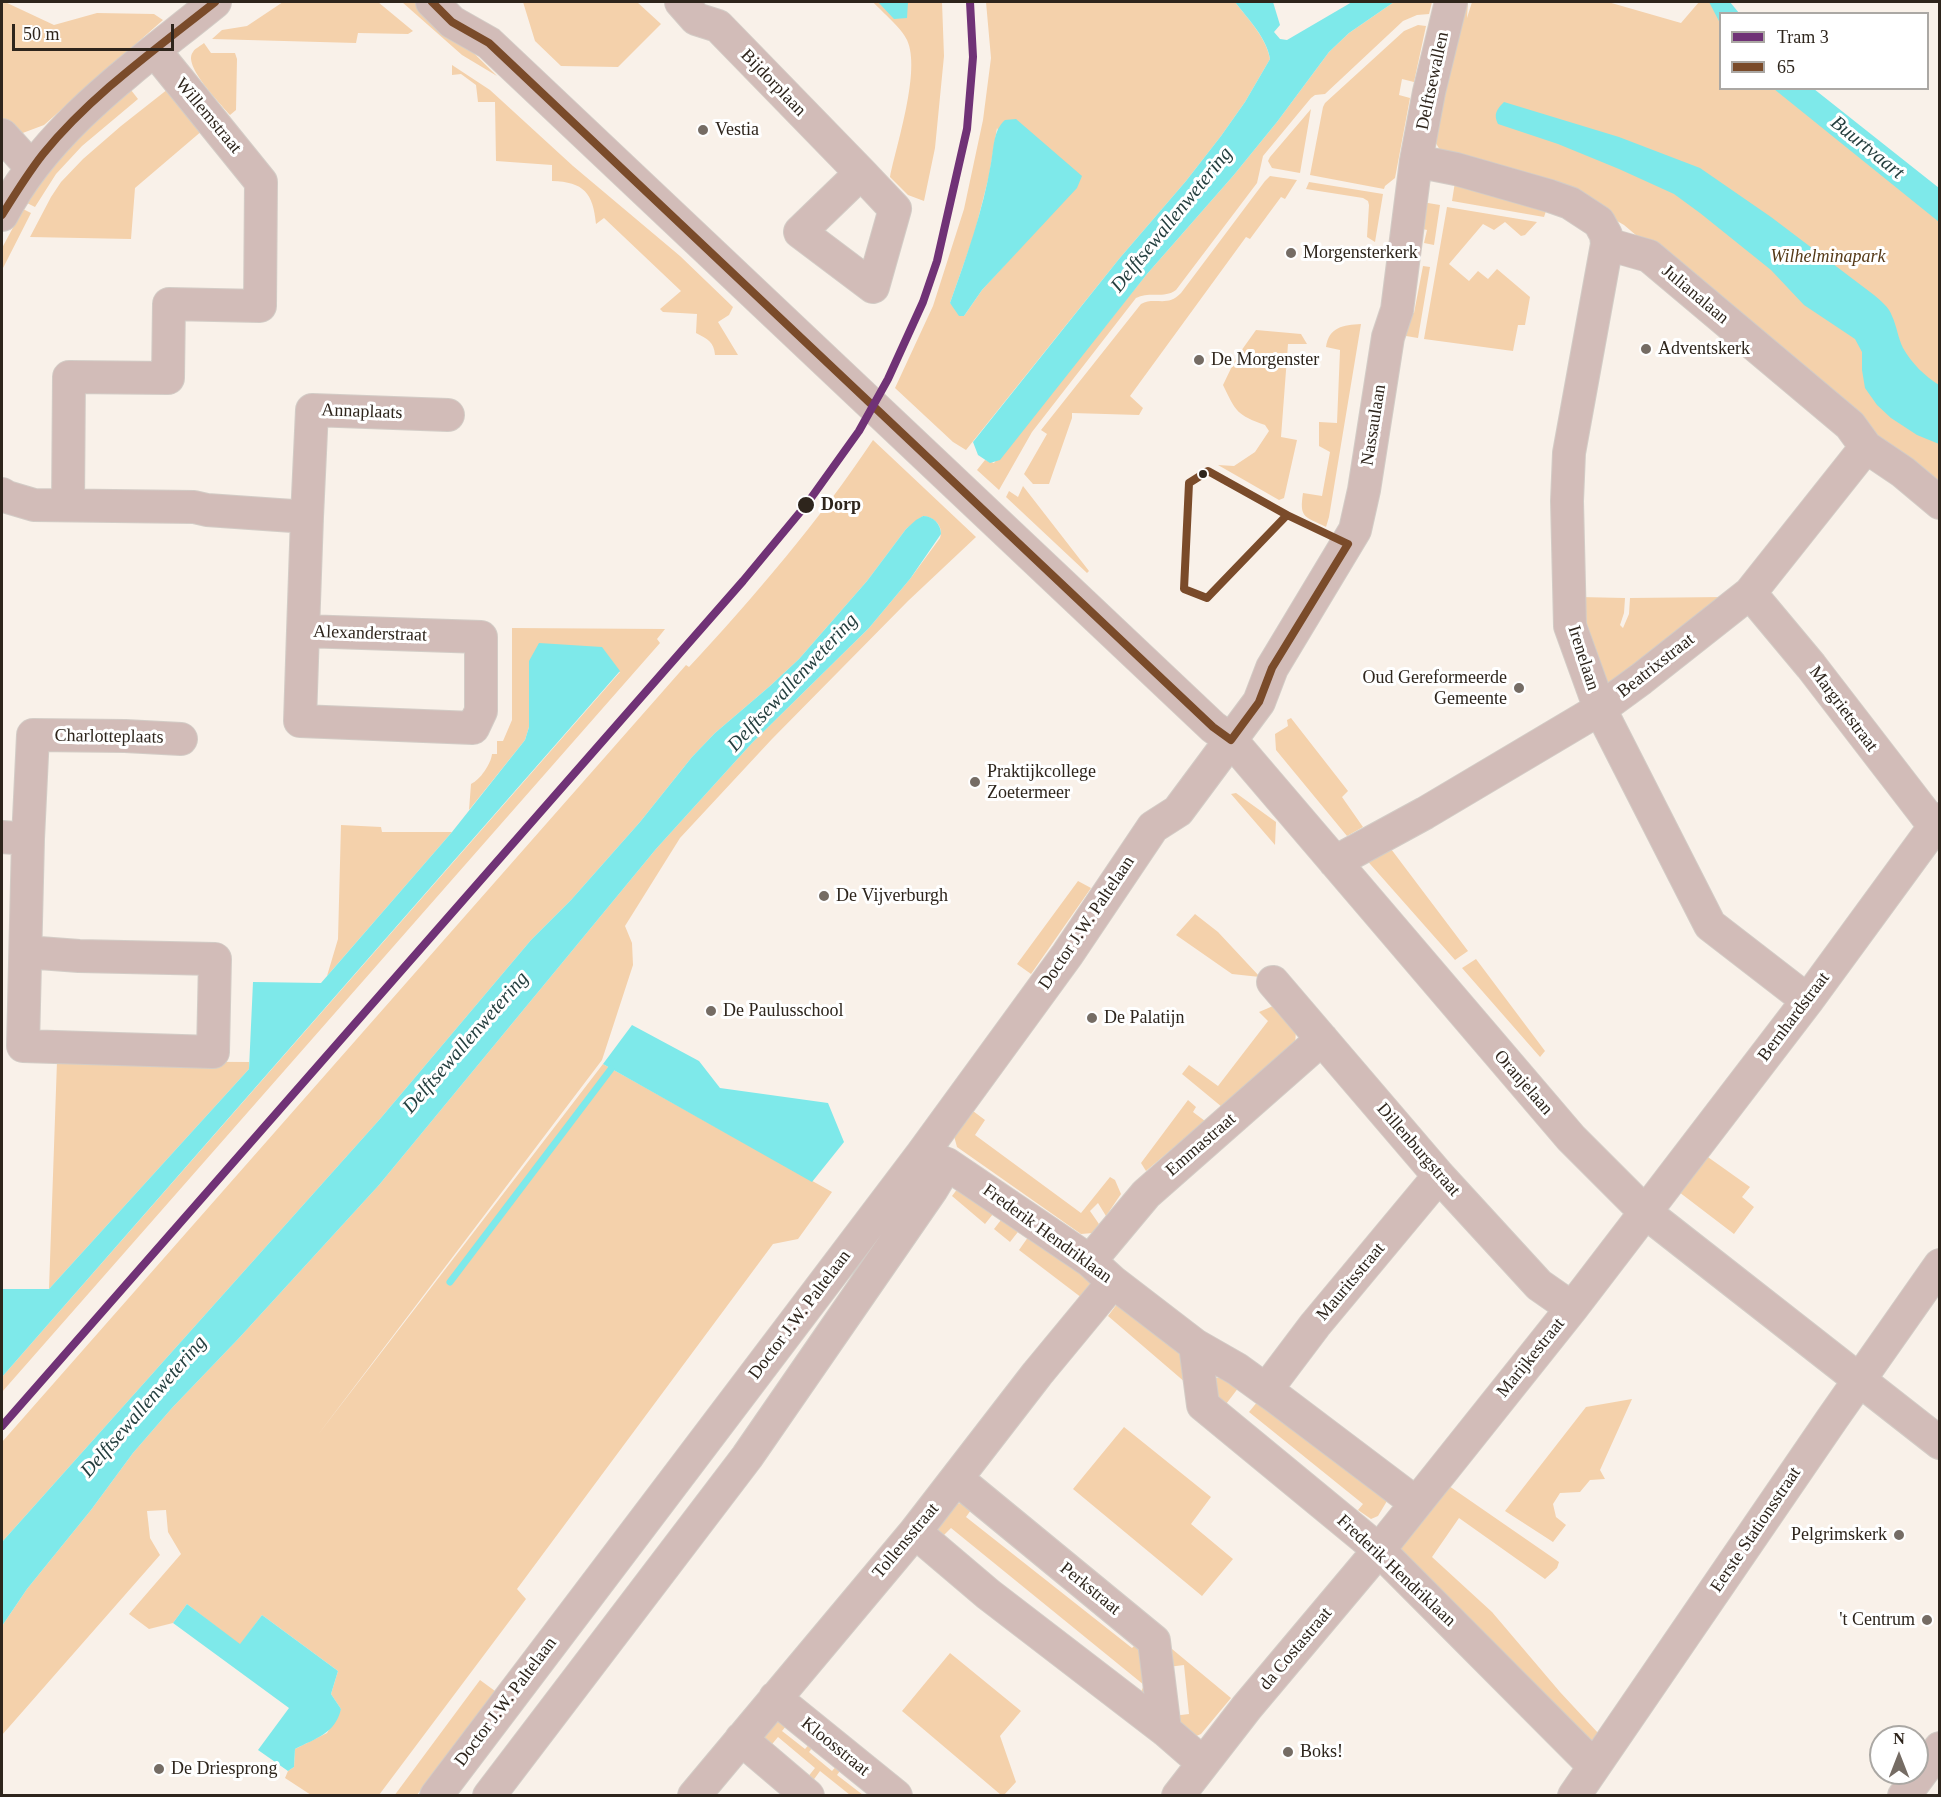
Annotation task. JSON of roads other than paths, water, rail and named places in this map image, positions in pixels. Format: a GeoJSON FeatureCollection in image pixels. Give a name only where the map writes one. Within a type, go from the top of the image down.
{"type":"FeatureCollection","features":[{"type":"Feature","properties":{"kind":"street"},"geometry":{"type":"LineString","coordinates":[[2,215],[31,167],[66,127],[215,2]]}},
{"type":"Feature","properties":{"kind":"street"},"geometry":{"type":"LineString","coordinates":[[432,2],[452,22],[489,43]]}},
{"type":"Feature","properties":{"kind":"street"},"geometry":{"type":"LineString","coordinates":[[463,2],[473,13],[489,43]]}},
{"type":"Feature","properties":{"kind":"street","name":"Bijdorplaan"},"geometry":{"type":"LineString","coordinates":[[681,2],[696,19],[718,26],[861,173]]}},
{"type":"Feature","properties":{"kind":"street","name":"Delftsewallen"},"geometry":{"type":"LineString","coordinates":[[1416,161],[1429,92],[1451,2]]}},
{"type":"Feature","properties":{"kind":"street","name":"Oranjelaan"},"geometry":{"type":"LineString","coordinates":[[489,43],[1222,734],[1335,862],[1570,1138],[1645,1212],[1940,1443]]}},
{"type":"Feature","properties":{"kind":"street","name":"Willemstraat"},"geometry":{"type":"LineString","coordinates":[[68,505],[69,377],[168,378],[169,304],[260,306],[261,182],[155,51]]}},
{"type":"Feature","properties":{"kind":"street"},"geometry":{"type":"LineString","coordinates":[[2,135],[31,167]]}},
{"type":"Feature","properties":{"kind":"street"},"geometry":{"type":"LineString","coordinates":[[1416,161],[1456,169],[1570,203],[1599,222],[1606,235],[1607,244]]}},
{"type":"Feature","properties":{"kind":"street","name":"Nassaulaan"},"geometry":{"type":"LineString","coordinates":[[1222,734],[1259,702],[1272,668],[1355,530],[1364,490],[1388,337],[1397,310],[1416,161]]}},
{"type":"Feature","properties":{"kind":"street","name":"Julianalaan"},"geometry":{"type":"LineString","coordinates":[[1607,244],[1649,256],[1850,425],[1866,447],[1903,472],[1940,503]]}},
{"type":"Feature","properties":{"kind":"street","name":"Irenelaan"},"geometry":{"type":"LineString","coordinates":[[1607,244],[1569,453],[1570,626],[1600,709],[1710,925],[1807,1000]]}},
{"type":"Feature","properties":{"kind":"street","name":"Annaplaats"},"geometry":{"type":"LineString","coordinates":[[307,517],[312,410],[448,415]]}},
{"type":"Feature","properties":{"kind":"street","name":"Beatrixstraat"},"geometry":{"type":"LineString","coordinates":[[1335,862],[1425,813],[1600,709],[1750,593],[1866,447]]}},
{"type":"Feature","properties":{"kind":"street"},"geometry":{"type":"LineString","coordinates":[[3,497],[34,505],[194,507],[207,510],[307,517]]}},
{"type":"Feature","properties":{"kind":"street","name":"Alexanderstraat"},"geometry":{"type":"LineString","coordinates":[[303,631],[481,638],[480,711],[473,728],[300,721],[303,631],[307,517]]}},
{"type":"Feature","properties":{"kind":"street","name":"Margrietstraat"},"geometry":{"type":"LineString","coordinates":[[1750,593],[1937,823]]}},
{"type":"Feature","properties":{"kind":"street","name":"Doctor J.W. Paltelaan"},"geometry":{"type":"LineString","coordinates":[[440,1794],[935,1159],[1066,955],[1153,827],[1178,811],[1222,734]]}},
{"type":"Feature","properties":{"kind":"street","name":"Charlotteplaats"},"geometry":{"type":"LineString","coordinates":[[15,838],[33,735],[181,739]]}},
{"type":"Feature","properties":{"kind":"street","name":"Bernhardstraat"},"geometry":{"type":"LineString","coordinates":[[1645,1212],[1807,1000],[1937,823]]}},
{"type":"Feature","properties":{"kind":"street"},"geometry":{"type":"LineString","coordinates":[[15,838],[26,952],[23,1046],[213,1052],[215,959],[79,956],[26,952]]}},
{"type":"Feature","properties":{"kind":"street","name":"Dillenburgstraat"},"geometry":{"type":"LineString","coordinates":[[1273,982],[1439,1176],[1539,1285],[1572,1308]]}},
{"type":"Feature","properties":{"kind":"street","name":"Emmastraat"},"geometry":{"type":"LineString","coordinates":[[1090,1261],[1146,1194],[1322,1039]]}},
{"type":"Feature","properties":{"kind":"street","name":"Doctor J.W. Paltelaan"},"geometry":{"type":"LineString","coordinates":[[489,1796],[747,1457],[932,1189],[935,1159]]}},
{"type":"Feature","properties":{"kind":"street","name":"Frederik Hendriklaan"},"geometry":{"type":"LineString","coordinates":[[935,1159],[1090,1261],[1113,1282],[1195,1345],[1238,1370],[1266,1390],[1416,1503]]}},
{"type":"Feature","properties":{"kind":"street","name":"Mauritsstraat"},"geometry":{"type":"LineString","coordinates":[[1266,1390],[1315,1325],[1439,1176]]}},
{"type":"Feature","properties":{"kind":"street","name":"Marijkestraat"},"geometry":{"type":"LineString","coordinates":[[1416,1503],[1572,1308],[1645,1212]]}},
{"type":"Feature","properties":{"kind":"street","name":"Eerste Stationsstraat"},"geometry":{"type":"LineString","coordinates":[[1574,1796],[1858,1380],[1940,1265]]}},
{"type":"Feature","properties":{"kind":"street","name":"Tollensstraat"},"geometry":{"type":"LineString","coordinates":[[694,1796],[915,1532],[1037,1374],[1113,1282]]}},
{"type":"Feature","properties":{"kind":"street","name":"Frederik Hendriklaan"},"geometry":{"type":"LineString","coordinates":[[1195,1345],[1203,1405],[1379,1550],[1594,1766]]}},
{"type":"Feature","properties":{"kind":"street","name":"Perkstraat"},"geometry":{"type":"LineString","coordinates":[[957,1479],[1154,1641],[1165,1730]]}},
{"type":"Feature","properties":{"kind":"street","name":"da Costastraat"},"geometry":{"type":"LineString","coordinates":[[1178,1796],[1416,1503]]}},
{"type":"Feature","properties":{"kind":"street"},"geometry":{"type":"LineString","coordinates":[[915,1532],[988,1594],[1165,1730],[1203,1763]]}},
{"type":"Feature","properties":{"kind":"street","name":"Kloosstraat"},"geometry":{"type":"LineString","coordinates":[[775,1698],[896,1796]]}},
{"type":"Feature","properties":{"kind":"street"},"geometry":{"type":"LineString","coordinates":[[741,1739],[808,1796]]}},
{"type":"Feature","properties":{"kind":"street"},"geometry":{"type":"LineString","coordinates":[[1904,1796],[1940,1748]]}},
{"type":"Feature","properties":{"kind":"water"},"geometry":{"type":"Polygon","coordinates":[[[878,2],[908,2],[907,18],[894,19],[878,2]]]}},
{"type":"Feature","properties":{"kind":"water","name":"Delftsewallenwetering"},"geometry":{"type":"Polygon","coordinates":[[[1235,2],[1273,2],[1280,25],[1274,32],[1280,39],[1287,40],[1352,2],[1394,2],[1349,33],[1329,52],[1277,122],[1147,274],[1000,460],[990,463],[978,455],[973,442],[1221,136],[1245,102],[1270,59],[1261,36],[1235,2]]]}},
{"type":"Feature","properties":{"kind":"water"},"geometry":{"type":"Polygon","coordinates":[[[1709,2],[1730,2],[1738,12],[1719,12],[1719,21],[1709,2]]]}},
{"type":"Feature","properties":{"kind":"water","name":"Buurtvaart"},"geometry":{"type":"Polygon","coordinates":[[[1775,90],[1815,90],[1939,188],[1939,222],[1775,90]]]}},
{"type":"Feature","properties":{"kind":"water"},"geometry":{"type":"Polygon","coordinates":[[[1504,102],[1619,137],[1700,168],[1771,217],[1874,295],[1891,313],[1901,344],[1910,359],[1924,374],[1939,385],[1939,444],[1917,435],[1891,418],[1877,405],[1865,388],[1862,352],[1855,339],[1804,305],[1771,270],[1700,213],[1674,194],[1619,169],[1558,144],[1498,124],[1496,112],[1504,102]]]}},
{"type":"Feature","properties":{"kind":"water"},"geometry":{"type":"Polygon","coordinates":[[[1016,119],[1082,176],[1077,188],[982,290],[964,316],[959,316],[950,303],[979,217],[996,134],[1005,120],[1016,119]]]}},
{"type":"Feature","properties":{"kind":"water","name":"Delftsewallenwetering"},"geometry":{"type":"Polygon","coordinates":[[[923,516],[936,521],[941,534],[910,579],[869,628],[752,743],[656,849],[379,1185],[133,1453],[91,1510],[27,1589],[2,1626],[2,1542],[380,1119],[531,940],[571,900],[640,822],[692,757],[715,733],[799,659],[867,581],[906,529],[923,516]]]}},
{"type":"Feature","properties":{"kind":"water"},"geometry":{"type":"Polygon","coordinates":[[[539,643],[602,647],[620,671],[2,1377],[2,1289],[49,1289],[249,1069],[253,982],[321,983],[452,832],[525,740],[529,727],[529,661],[539,643]]]}},
{"type":"Feature","properties":{"kind":"water"},"geometry":{"type":"Polygon","coordinates":[[[632,1025],[699,1061],[720,1088],[828,1103],[844,1142],[812,1182],[603,1064],[632,1025]]]}},
{"type":"Feature","properties":{"kind":"water"},"geometry":{"type":"Polygon","coordinates":[[[187,1604],[240,1644],[262,1615],[338,1671],[331,1694],[341,1709],[338,1717],[324,1734],[295,1749],[294,1767],[288,1771],[258,1750],[289,1708],[173,1623],[187,1604]]]}},
{"type":"Feature","properties":{"kind":"waterway"},"geometry":{"type":"LineString","coordinates":[[450,1282],[611,1069]]}},
{"type":"Feature","properties":{"kind":"tram line","name":"3"},"geometry":{"type":"LineString","coordinates":[[2,1426],[743,581],[806,505],[859,431],[888,379],[923,302],[937,261],[967,129],[973,57],[970,2]]}},
{"type":"Feature","properties":{"kind":"place","name":"Vestia"},"geometry":{"type":"Point","coordinates":[703,130]}},
{"type":"Feature","properties":{"kind":"place","name":"Morgensterkerk"},"geometry":{"type":"Point","coordinates":[1291,253]}},
{"type":"Feature","properties":{"kind":"place","name":"Adventskerk"},"geometry":{"type":"Point","coordinates":[1646,349]}},
{"type":"Feature","properties":{"kind":"place","name":"De Morgenster"},"geometry":{"type":"Point","coordinates":[1199,360]}},
{"type":"Feature","properties":{"kind":"place","name":"Dorp"},"geometry":{"type":"Point","coordinates":[806,505]}},
{"type":"Feature","properties":{"kind":"place","name":"Oud Gereformeerde Gemeente"},"geometry":{"type":"Point","coordinates":[1519,688]}},
{"type":"Feature","properties":{"kind":"place","name":"Praktijkcollege Zoetermeer"},"geometry":{"type":"Point","coordinates":[975,782]}},
{"type":"Feature","properties":{"kind":"place","name":"De Vijverburgh"},"geometry":{"type":"Point","coordinates":[824,896]}},
{"type":"Feature","properties":{"kind":"place","name":"De Paulusschool"},"geometry":{"type":"Point","coordinates":[711,1011]}},
{"type":"Feature","properties":{"kind":"place","name":"De Palatijn"},"geometry":{"type":"Point","coordinates":[1092,1018]}},
{"type":"Feature","properties":{"kind":"place","name":"Pelgrimskerk"},"geometry":{"type":"Point","coordinates":[1899,1535]}},
{"type":"Feature","properties":{"kind":"place","name":"'t Centrum"},"geometry":{"type":"Point","coordinates":[1927,1620]}},
{"type":"Feature","properties":{"kind":"place","name":"Boks!"},"geometry":{"type":"Point","coordinates":[1288,1752]}},
{"type":"Feature","properties":{"kind":"place","name":"De Driesprong"},"geometry":{"type":"Point","coordinates":[159,1769]}},
{"type":"Feature","properties":{"kind":"park label","name":"Wilhelminapark"},"geometry":{"type":"Point","coordinates":[1828,257]}}]}
